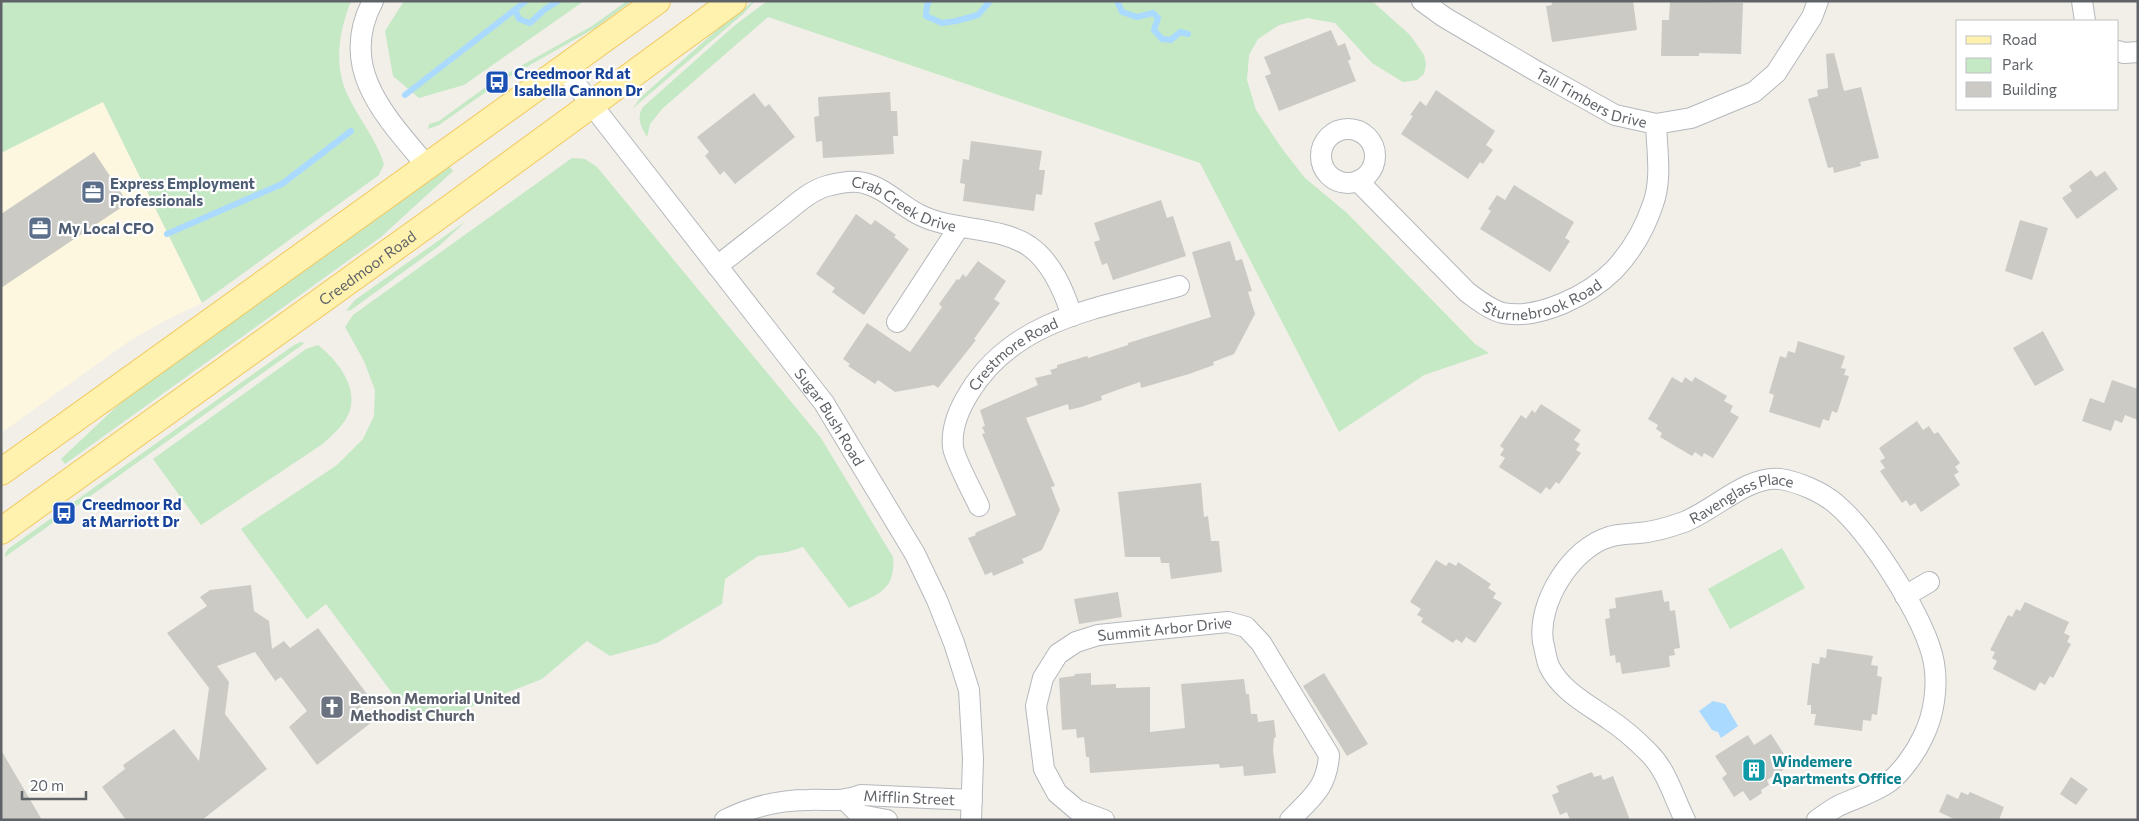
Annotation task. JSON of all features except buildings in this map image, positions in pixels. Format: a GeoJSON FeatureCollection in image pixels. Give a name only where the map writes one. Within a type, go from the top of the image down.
{"type":"FeatureCollection","features":[{"type":"Feature","properties":{"kind":"main road"},"geometry":{"type":"LineString","coordinates":[[1,472],[657,1]]}},
{"type":"Feature","properties":{"kind":"main road","name":"Creedmoor Road"},"geometry":{"type":"LineString","coordinates":[[1,531],[733,1]]}},
{"type":"Feature","properties":{"kind":"street"},"geometry":{"type":"LineString","coordinates":[[373,1],[361,34],[360,59],[368,87],[388,118],[426,166]]}},
{"type":"Feature","properties":{"kind":"street","name":"Tall Timbers Drive"},"geometry":{"type":"LineString","coordinates":[[1422,1],[1444,17],[1536,71],[1615,114],[1656,124],[1691,118],[1754,92],[1776,73],[1781,66],[1812,17],[1818,1]]}},
{"type":"Feature","properties":{"kind":"street"},"geometry":{"type":"LineString","coordinates":[[2082,1],[2085,20]]}},
{"type":"Feature","properties":{"kind":"street"},"geometry":{"type":"LineString","coordinates":[[2119,51],[2138,52]]}},
{"type":"Feature","properties":{"kind":"street","name":"Sugar Bush Road"},"geometry":{"type":"LineString","coordinates":[[564,69],[824,403],[894,516],[927,578],[954,644],[969,690],[973,759],[971,820]]}},
{"type":"Feature","properties":{"kind":"street","name":"Sturnebrook Road"},"geometry":{"type":"LineString","coordinates":[[1358,181],[1467,292],[1487,306],[1503,313],[1543,310],[1563,304],[1591,289],[1614,270],[1633,245],[1645,225],[1654,202],[1658,177],[1656,124]]}},
{"type":"Feature","properties":{"kind":"street","name":"Crab Creek Drive"},"geometry":{"type":"LineString","coordinates":[[717,266],[806,196],[824,187],[844,182],[864,183],[884,192],[920,215],[941,223],[1003,235],[1029,246],[1046,263],[1057,280],[1067,298],[1072,316]]}},
{"type":"Feature","properties":{"kind":"street"},"geometry":{"type":"LineString","coordinates":[[897,322],[959,227]]}},
{"type":"Feature","properties":{"kind":"street","name":"Crestmore Road"},"geometry":{"type":"LineString","coordinates":[[979,506],[953,448],[954,426],[962,405],[975,382],[1012,345],[1036,330],[1072,316],[1179,286]]}},
{"type":"Feature","properties":{"kind":"street","name":"Ravenglass Place"},"geometry":{"type":"LineString","coordinates":[[1685,820],[1667,780],[1652,755],[1612,721],[1567,689],[1550,667],[1543,639],[1546,609],[1554,587],[1571,563],[1591,543],[1611,536],[1643,533],[1683,522],[1755,482],[1779,479],[1812,489],[1835,503],[1876,548],[1905,596],[1934,660],[1936,685],[1932,715],[1923,738],[1907,761],[1889,782],[1837,807],[1817,820]]}},
{"type":"Feature","properties":{"kind":"street"},"geometry":{"type":"LineString","coordinates":[[1905,596],[1929,582]]}},
{"type":"Feature","properties":{"kind":"street","name":"Summit Arbor Drive"},"geometry":{"type":"LineString","coordinates":[[1094,818],[1077,810],[1057,793],[1044,769],[1036,706],[1042,678],[1058,654],[1076,642],[1098,635],[1228,622],[1246,627],[1261,643],[1330,755],[1328,771],[1321,787],[1290,820]]}},
{"type":"Feature","properties":{"kind":"street","name":"Mifflin Street"},"geometry":{"type":"LineString","coordinates":[[725,820],[746,810],[780,802],[810,800],[846,801],[861,795],[972,800]]}},
{"type":"Feature","properties":{"kind":"street","name":"Mifflin Street"},"geometry":{"type":"LineString","coordinates":[[846,801],[860,815],[888,820]]}},
{"type":"Feature","properties":{"kind":"shaded area"},"geometry":{"type":"Polygon","coordinates":[[[103,102],[202,303],[166,320],[131,340],[1,433],[1,153],[103,102]]]}},
{"type":"Feature","properties":{"kind":"green space"},"geometry":{"type":"Polygon","coordinates":[[[1,1],[351,1],[343,24],[339,48],[340,72],[348,96],[377,146],[384,164],[379,175],[202,303],[103,102],[1,153],[1,1]]]}},
{"type":"Feature","properties":{"kind":"green space"},"geometry":{"type":"Polygon","coordinates":[[[404,1],[584,1],[464,85],[419,98],[393,76],[385,31],[404,1]]]}},
{"type":"Feature","properties":{"kind":"green space"},"geometry":{"type":"Polygon","coordinates":[[[627,1],[632,1],[595,28],[500,82],[439,125],[428,129],[429,124],[439,121],[494,81],[592,26],[627,1]]]}},
{"type":"Feature","properties":{"kind":"green space"},"geometry":{"type":"Polygon","coordinates":[[[754,1],[743,14],[632,109],[641,97],[728,20],[754,1]]]}},
{"type":"Feature","properties":{"kind":"green space"},"geometry":{"type":"Polygon","coordinates":[[[767,1],[1372,1],[1410,35],[1424,55],[1426,65],[1424,74],[1417,80],[1403,82],[1372,63],[1335,23],[1307,18],[1279,25],[1258,39],[1249,55],[1247,80],[1256,110],[1305,178],[1347,213],[1475,344],[1489,353],[1424,375],[1339,432],[1200,163],[768,17],[663,108],[650,124],[647,137],[641,126],[640,119],[643,107],[734,26],[767,1]]]}},
{"type":"Feature","properties":{"kind":"green space"},"geometry":{"type":"Polygon","coordinates":[[[572,158],[585,159],[597,167],[821,438],[893,557],[891,578],[888,585],[882,591],[849,608],[803,547],[787,552],[758,556],[725,579],[722,604],[657,643],[610,656],[587,641],[542,679],[447,716],[420,719],[401,705],[326,604],[307,619],[241,529],[337,465],[363,439],[374,416],[375,390],[364,361],[345,327],[353,315],[572,158]]]}},
{"type":"Feature","properties":{"kind":"green space"},"geometry":{"type":"Polygon","coordinates":[[[448,165],[453,171],[381,237],[65,464],[61,459],[133,391],[448,165]]]}},
{"type":"Feature","properties":{"kind":"green space"},"geometry":{"type":"Polygon","coordinates":[[[466,221],[439,246],[351,310],[346,311],[355,300],[466,221]]]}},
{"type":"Feature","properties":{"kind":"green space"},"geometry":{"type":"Polygon","coordinates":[[[301,342],[304,343],[5,557],[8,549],[294,345],[301,342]]]}},
{"type":"Feature","properties":{"kind":"green space"},"geometry":{"type":"Polygon","coordinates":[[[318,345],[339,366],[349,384],[351,403],[349,413],[344,421],[324,443],[201,525],[153,459],[306,349],[318,345]]]}},
{"type":"Feature","properties":{"kind":"green space"},"geometry":{"type":"Polygon","coordinates":[[[1782,548],[1805,588],[1730,629],[1708,589],[1782,548]]]}},
{"type":"Feature","properties":{"kind":"water"},"geometry":{"type":"Polygon","coordinates":[[[1713,701],[1725,704],[1738,726],[1721,738],[1718,732],[1712,730],[1699,711],[1713,701]]]}},
{"type":"Feature","properties":{"kind":"waterway"},"geometry":{"type":"LineString","coordinates":[[405,95],[526,1]]}},
{"type":"Feature","properties":{"kind":"waterway"},"geometry":{"type":"LineString","coordinates":[[515,10],[519,19],[530,23],[544,10],[558,1]]}},
{"type":"Feature","properties":{"kind":"waterway"},"geometry":{"type":"LineString","coordinates":[[930,1],[927,5],[926,16],[942,23],[978,15],[990,1]]}},
{"type":"Feature","properties":{"kind":"waterway"},"geometry":{"type":"LineString","coordinates":[[1117,1],[1122,12],[1137,17],[1153,13],[1158,18],[1154,30],[1162,39],[1171,40],[1180,32],[1188,34]]}},
{"type":"Feature","properties":{"kind":"waterway"},"geometry":{"type":"LineString","coordinates":[[167,234],[282,184],[351,131]]}},
{"type":"Feature","properties":{"kind":"place","name":"Creedmoor Rd at Isabella Cannon Dr"},"geometry":{"type":"Point","coordinates":[497,82]}},
{"type":"Feature","properties":{"kind":"place","name":"Express Employment Professionals"},"geometry":{"type":"Point","coordinates":[93,192]}},
{"type":"Feature","properties":{"kind":"place","name":"My Local CFO"},"geometry":{"type":"Point","coordinates":[40,228]}},
{"type":"Feature","properties":{"kind":"place","name":"Creedmoor Rd at Marriott Dr"},"geometry":{"type":"Point","coordinates":[64,513]}},
{"type":"Feature","properties":{"kind":"place","name":"Benson Memorial United Methodist Church"},"geometry":{"type":"Point","coordinates":[332,707]}},
{"type":"Feature","properties":{"kind":"place","name":"Windemere Apartments Office"},"geometry":{"type":"Point","coordinates":[1754,770]}}]}
